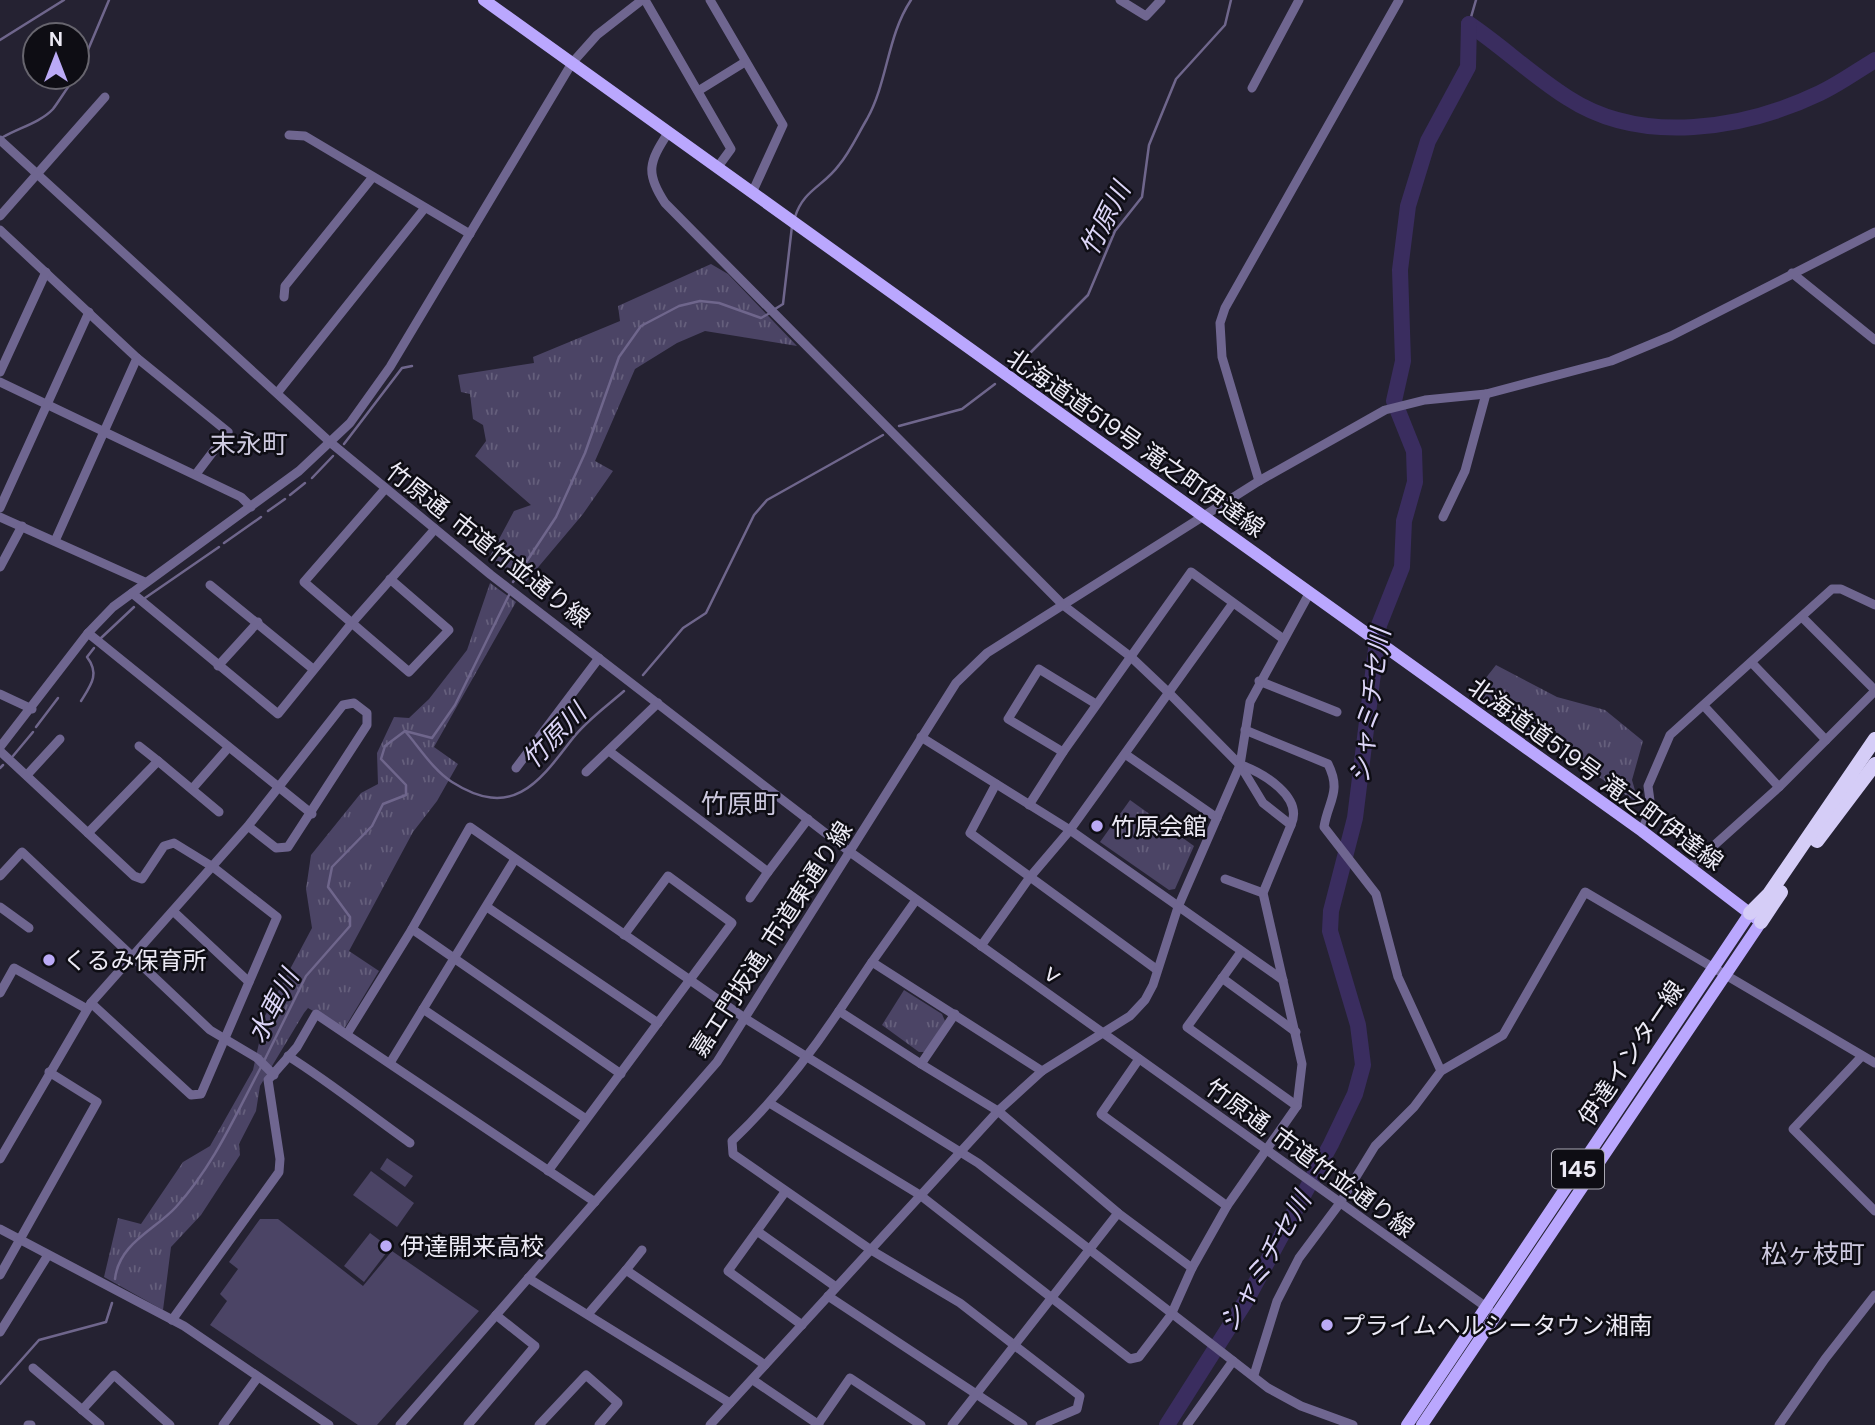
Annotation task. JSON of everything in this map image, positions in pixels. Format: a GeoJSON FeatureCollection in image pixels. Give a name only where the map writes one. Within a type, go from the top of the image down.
{"type":"FeatureCollection","features":[{"type":"Feature","properties":{"kind":"highway"},"geometry":{"type":"LineString","coordinates":[[1756,918],[1769,894],[1875,739]]}},
{"type":"Feature","properties":{"kind":"highway"},"geometry":{"type":"LineString","coordinates":[[1756,918],[1875,764]]}},
{"type":"Feature","properties":{"kind":"main road","name":"北海道道519号 滝之町伊達線"},"geometry":{"type":"LineString","coordinates":[[484,0],[1556,769],[1756,918]]}},
{"type":"Feature","properties":{"kind":"main road","name":"伊達インター線"},"geometry":{"type":"LineString","coordinates":[[1407,1425],[1491,1311],[1756,918]]}},
{"type":"Feature","properties":{"kind":"main road","name":"伊達インター線"},"geometry":{"type":"LineString","coordinates":[[1422,1425],[1491,1311]]}},
{"type":"Feature","properties":{"kind":"street"},"geometry":{"type":"LineString","coordinates":[[0,993],[15,968],[89,1006],[191,1095],[201,1094],[277,918],[213,867],[174,843],[164,846],[142,879],[134,876],[0,749],[89,633],[145,582],[251,507],[331,443],[350,423],[390,367],[572,63],[597,35],[644,0],[731,149],[717,168]]}},
{"type":"Feature","properties":{"kind":"street"},"geometry":{"type":"LineString","coordinates":[[710,0],[783,125],[752,193]]}},
{"type":"Feature","properties":{"kind":"street"},"geometry":{"type":"LineString","coordinates":[[1120,0],[1146,16],[1161,0]]}},
{"type":"Feature","properties":{"kind":"street"},"geometry":{"type":"LineString","coordinates":[[1252,88],[1298,0]]}},
{"type":"Feature","properties":{"kind":"street"},"geometry":{"type":"LineString","coordinates":[[1259,481],[1222,357],[1220,323],[1226,307],[1399,0]]}},
{"type":"Feature","properties":{"kind":"street"},"geometry":{"type":"LineString","coordinates":[[698,91],[745,62]]}},
{"type":"Feature","properties":{"kind":"street"},"geometry":{"type":"LineString","coordinates":[[0,215],[106,97]]}},
{"type":"Feature","properties":{"kind":"street"},"geometry":{"type":"LineString","coordinates":[[668,133],[651,166],[654,187],[665,203],[1063,606],[1131,657],[1169,693],[1240,765],[1263,803],[1291,825]]}},
{"type":"Feature","properties":{"kind":"street"},"geometry":{"type":"LineString","coordinates":[[289,135],[305,136],[470,234]]}},
{"type":"Feature","properties":{"kind":"street","name":"竹原通, 市道竹並通り線"},"geometry":{"type":"LineString","coordinates":[[0,139],[331,443],[385,489],[850,852],[981,946]]}},
{"type":"Feature","properties":{"kind":"street"},"geometry":{"type":"LineString","coordinates":[[284,297],[285,286],[372,178]]}},
{"type":"Feature","properties":{"kind":"street"},"geometry":{"type":"LineString","coordinates":[[278,392],[424,209]]}},
{"type":"Feature","properties":{"kind":"street"},"geometry":{"type":"LineString","coordinates":[[0,230],[137,358],[228,432],[196,474]]}},
{"type":"Feature","properties":{"kind":"street","name":"嘉エ門坂通, 市道東通り線"},"geometry":{"type":"LineString","coordinates":[[400,1425],[718,1062],[921,737],[968,669],[987,653],[1259,481],[1385,410],[1406,404],[1486,394],[1559,376],[1634,352],[1875,232]]}},
{"type":"Feature","properties":{"kind":"street"},"geometry":{"type":"LineString","coordinates":[[0,372],[46,272]]}},
{"type":"Feature","properties":{"kind":"street"},"geometry":{"type":"LineString","coordinates":[[1792,273],[1875,340]]}},
{"type":"Feature","properties":{"kind":"street"},"geometry":{"type":"LineString","coordinates":[[0,509],[89,312]]}},
{"type":"Feature","properties":{"kind":"street"},"geometry":{"type":"LineString","coordinates":[[55,541],[137,358]]}},
{"type":"Feature","properties":{"kind":"street"},"geometry":{"type":"LineString","coordinates":[[0,382],[241,496],[251,507]]}},
{"type":"Feature","properties":{"kind":"street"},"geometry":{"type":"LineString","coordinates":[[1443,517],[1465,471],[1486,394]]}},
{"type":"Feature","properties":{"kind":"street"},"geometry":{"type":"LineString","coordinates":[[385,489],[304,582],[409,673],[449,630],[390,579]]}},
{"type":"Feature","properties":{"kind":"street"},"geometry":{"type":"LineString","coordinates":[[0,517],[145,582]]}},
{"type":"Feature","properties":{"kind":"street"},"geometry":{"type":"LineString","coordinates":[[0,567],[22,526]]}},
{"type":"Feature","properties":{"kind":"street"},"geometry":{"type":"LineString","coordinates":[[132,593],[278,715],[313,669],[435,529]]}},
{"type":"Feature","properties":{"kind":"street"},"geometry":{"type":"LineString","coordinates":[[1029,805],[1096,704],[1191,572],[1282,638]]}},
{"type":"Feature","properties":{"kind":"street"},"geometry":{"type":"LineString","coordinates":[[211,585],[313,669]]}},
{"type":"Feature","properties":{"kind":"street"},"geometry":{"type":"LineString","coordinates":[[1637,828],[1651,808],[1648,786],[1670,734],[1832,589],[1841,589],[1875,605]]}},
{"type":"Feature","properties":{"kind":"street"},"geometry":{"type":"LineString","coordinates":[[710,1425],[998,1111],[1042,1071],[1130,1016],[1145,1000],[1153,985],[1178,907],[1240,765],[1250,702],[1282,638],[1310,592]]}},
{"type":"Feature","properties":{"kind":"street"},"geometry":{"type":"LineString","coordinates":[[981,946],[1030,877],[1070,830],[1233,603]]}},
{"type":"Feature","properties":{"kind":"street"},"geometry":{"type":"LineString","coordinates":[[1690,867],[1779,787],[1875,691],[1802,617]]}},
{"type":"Feature","properties":{"kind":"street"},"geometry":{"type":"LineString","coordinates":[[218,666],[258,622]]}},
{"type":"Feature","properties":{"kind":"street"},"geometry":{"type":"LineString","coordinates":[[89,633],[312,814]]}},
{"type":"Feature","properties":{"kind":"street"},"geometry":{"type":"LineString","coordinates":[[516,768],[599,658]]}},
{"type":"Feature","properties":{"kind":"street"},"geometry":{"type":"LineString","coordinates":[[1752,663],[1826,740]]}},
{"type":"Feature","properties":{"kind":"street"},"geometry":{"type":"LineString","coordinates":[[1063,752],[1008,719],[1039,669],[1096,704]]}},
{"type":"Feature","properties":{"kind":"street"},"geometry":{"type":"LineString","coordinates":[[1259,681],[1336,712]]}},
{"type":"Feature","properties":{"kind":"street"},"geometry":{"type":"LineString","coordinates":[[0,694],[32,709]]}},
{"type":"Feature","properties":{"kind":"street"},"geometry":{"type":"LineString","coordinates":[[0,1159],[89,1006],[248,826],[343,705],[354,703],[367,713],[367,725],[312,814],[288,847],[276,848],[248,826]]}},
{"type":"Feature","properties":{"kind":"street"},"geometry":{"type":"LineString","coordinates":[[586,772],[659,703]]}},
{"type":"Feature","properties":{"kind":"street"},"geometry":{"type":"LineString","coordinates":[[1704,706],[1779,787]]}},
{"type":"Feature","properties":{"kind":"street"},"geometry":{"type":"LineString","coordinates":[[1245,730],[1328,764],[1335,782],[1334,800],[1324,827],[1332,840],[1357,865],[1376,894],[1398,977],[1440,1071]]}},
{"type":"Feature","properties":{"kind":"street"},"geometry":{"type":"LineString","coordinates":[[921,737],[1070,830],[1283,980]]}},
{"type":"Feature","properties":{"kind":"street"},"geometry":{"type":"LineString","coordinates":[[27,775],[60,740]]}},
{"type":"Feature","properties":{"kind":"street"},"geometry":{"type":"LineString","coordinates":[[139,746],[219,811]]}},
{"type":"Feature","properties":{"kind":"street"},"geometry":{"type":"LineString","coordinates":[[192,789],[228,748]]}},
{"type":"Feature","properties":{"kind":"street"},"geometry":{"type":"LineString","coordinates":[[608,751],[768,872]]}},
{"type":"Feature","properties":{"kind":"street"},"geometry":{"type":"LineString","coordinates":[[1125,754],[1217,818]]}},
{"type":"Feature","properties":{"kind":"street"},"geometry":{"type":"LineString","coordinates":[[88,833],[158,761]]}},
{"type":"Feature","properties":{"kind":"street"},"geometry":{"type":"LineString","coordinates":[[771,1104],[920,1195],[1130,1359],[1139,1357],[1171,1315],[1192,1268],[1227,1206],[1297,1106],[1303,1064],[1263,893],[1291,825],[1293,811],[1278,787],[1257,771],[1240,765]]}},
{"type":"Feature","properties":{"kind":"street"},"geometry":{"type":"LineString","coordinates":[[996,784],[970,833],[1156,970]]}},
{"type":"Feature","properties":{"kind":"street"},"geometry":{"type":"LineString","coordinates":[[750,898],[808,819]]}},
{"type":"Feature","properties":{"kind":"street"},"geometry":{"type":"LineString","coordinates":[[347,1034],[412,929],[470,827],[746,1019],[959,1152],[1268,1388],[1301,1406],[1353,1425]]}},
{"type":"Feature","properties":{"kind":"street"},"geometry":{"type":"LineString","coordinates":[[0,876],[22,852],[224,1041],[262,1064],[274,1075]]}},
{"type":"Feature","properties":{"kind":"street"},"geometry":{"type":"LineString","coordinates":[[390,1063],[515,859]]}},
{"type":"Feature","properties":{"kind":"street"},"geometry":{"type":"LineString","coordinates":[[548,1171],[732,923],[668,877],[624,935]]}},
{"type":"Feature","properties":{"kind":"street"},"geometry":{"type":"LineString","coordinates":[[1225,879],[1263,893]]}},
{"type":"Feature","properties":{"kind":"street"},"geometry":{"type":"LineString","coordinates":[[1254,1375],[1277,1301],[1298,1258],[1340,1203],[1375,1146],[1414,1107],[1440,1071],[1503,1035],[1585,892],[1875,1063]]}},
{"type":"Feature","properties":{"kind":"street"},"geometry":{"type":"LineString","coordinates":[[916,900],[808,1057],[771,1104],[732,1141],[733,1154],[871,1250],[960,1303],[1080,1396],[1077,1409],[1040,1425]]}},
{"type":"Feature","properties":{"kind":"street"},"geometry":{"type":"LineString","coordinates":[[487,906],[657,1023]]}},
{"type":"Feature","properties":{"kind":"street"},"geometry":{"type":"LineString","coordinates":[[0,907],[29,928]]}},
{"type":"Feature","properties":{"kind":"street"},"geometry":{"type":"LineString","coordinates":[[173,911],[249,982]]}},
{"type":"Feature","properties":{"kind":"street"},"geometry":{"type":"LineString","coordinates":[[412,929],[621,1074]]}},
{"type":"Feature","properties":{"kind":"street","name":"ｖ"},"geometry":{"type":"LineString","coordinates":[[981,946],[1102,1033]]}},
{"type":"Feature","properties":{"kind":"street"},"geometry":{"type":"LineString","coordinates":[[1241,952],[1187,1027],[1297,1106]]}},
{"type":"Feature","properties":{"kind":"street"},"geometry":{"type":"LineString","coordinates":[[872,962],[1042,1071]]}},
{"type":"Feature","properties":{"kind":"street"},"geometry":{"type":"LineString","coordinates":[[1222,978],[1296,1032]]}},
{"type":"Feature","properties":{"kind":"street"},"geometry":{"type":"LineString","coordinates":[[423,1009],[586,1119]]}},
{"type":"Feature","properties":{"kind":"street"},"geometry":{"type":"LineString","coordinates":[[839,1011],[998,1111],[1118,1213],[1192,1268]]}},
{"type":"Feature","properties":{"kind":"street"},"geometry":{"type":"LineString","coordinates":[[172,1320],[279,1172],[280,1159],[268,1080],[289,1056],[316,1014],[595,1202]]}},
{"type":"Feature","properties":{"kind":"street"},"geometry":{"type":"LineString","coordinates":[[921,1064],[955,1014]]}},
{"type":"Feature","properties":{"kind":"street","name":"竹原通, 市道竹並通り線"},"geometry":{"type":"LineString","coordinates":[[1102,1033],[1491,1311]]}},
{"type":"Feature","properties":{"kind":"street"},"geometry":{"type":"LineString","coordinates":[[1862,1055],[1793,1129],[1875,1211]]}},
{"type":"Feature","properties":{"kind":"street"},"geometry":{"type":"LineString","coordinates":[[289,1056],[335,1085],[348,1100],[410,1143]]}},
{"type":"Feature","properties":{"kind":"street"},"geometry":{"type":"LineString","coordinates":[[1139,1059],[1101,1115],[1227,1206]]}},
{"type":"Feature","properties":{"kind":"street"},"geometry":{"type":"LineString","coordinates":[[0,1275],[97,1102],[49,1072]]}},
{"type":"Feature","properties":{"kind":"street"},"geometry":{"type":"LineString","coordinates":[[785,1192],[728,1271],[802,1325]]}},
{"type":"Feature","properties":{"kind":"street"},"geometry":{"type":"LineString","coordinates":[[952,1425],[1118,1213]]}},
{"type":"Feature","properties":{"kind":"street"},"geometry":{"type":"LineString","coordinates":[[0,1229],[172,1320],[329,1425]]}},
{"type":"Feature","properties":{"kind":"street"},"geometry":{"type":"LineString","coordinates":[[757,1231],[836,1287]]}},
{"type":"Feature","properties":{"kind":"street"},"geometry":{"type":"LineString","coordinates":[[589,1313],[642,1250]]}},
{"type":"Feature","properties":{"kind":"street"},"geometry":{"type":"LineString","coordinates":[[0,1332],[48,1255]]}},
{"type":"Feature","properties":{"kind":"street"},"geometry":{"type":"LineString","coordinates":[[626,1270],[765,1365]]}},
{"type":"Feature","properties":{"kind":"street"},"geometry":{"type":"LineString","coordinates":[[528,1278],[589,1313],[730,1403]]}},
{"type":"Feature","properties":{"kind":"street"},"geometry":{"type":"LineString","coordinates":[[1779,1425],[1825,1359],[1875,1295]]}},
{"type":"Feature","properties":{"kind":"street"},"geometry":{"type":"LineString","coordinates":[[828,1296],[1023,1425]]}},
{"type":"Feature","properties":{"kind":"street"},"geometry":{"type":"LineString","coordinates":[[468,1425],[534,1346],[496,1315]]}},
{"type":"Feature","properties":{"kind":"street"},"geometry":{"type":"LineString","coordinates":[[1187,1425],[1231,1359]]}},
{"type":"Feature","properties":{"kind":"street"},"geometry":{"type":"LineString","coordinates":[[33,1368],[100,1425]]}},
{"type":"Feature","properties":{"kind":"street"},"geometry":{"type":"LineString","coordinates":[[82,1410],[114,1375],[170,1425]]}},
{"type":"Feature","properties":{"kind":"street"},"geometry":{"type":"LineString","coordinates":[[539,1425],[586,1375],[618,1404],[599,1425]]}},
{"type":"Feature","properties":{"kind":"street"},"geometry":{"type":"LineString","coordinates":[[222,1425],[258,1377]]}},
{"type":"Feature","properties":{"kind":"street"},"geometry":{"type":"LineString","coordinates":[[753,1380],[819,1425],[850,1378],[921,1425]]}},
{"type":"Feature","properties":{"kind":"green space"},"geometry":{"type":"Polygon","coordinates":[[[711,264],[728,274],[797,346],[705,331],[677,343],[635,369],[595,461],[613,471],[583,514],[524,584],[490,556],[514,511],[531,505],[475,456],[486,441],[483,425],[473,419],[470,394],[461,392],[458,375],[534,363],[533,357],[620,321],[618,306],[711,264]]]}},
{"type":"Feature","properties":{"kind":"green space"},"geometry":{"type":"Polygon","coordinates":[[[490,583],[516,602],[434,747],[458,764],[437,801],[413,832],[349,951],[379,971],[344,1029],[308,1008],[304,1013],[260,1086],[256,1111],[239,1144],[240,1155],[201,1215],[171,1247],[163,1310],[104,1277],[118,1218],[141,1224],[183,1162],[210,1146],[253,1070],[265,1016],[312,928],[306,889],[311,855],[361,793],[378,784],[377,753],[394,717],[409,718],[429,699],[467,650],[490,583]]]}},
{"type":"Feature","properties":{"kind":"green space"},"geometry":{"type":"Polygon","coordinates":[[[1496,665],[1557,697],[1605,710],[1643,741],[1632,780],[1639,804],[1474,693],[1496,665]]]}},
{"type":"Feature","properties":{"kind":"green space"},"geometry":{"type":"Polygon","coordinates":[[[1130,800],[1194,846],[1175,889],[1169,890],[1100,842],[1130,800]]]}},
{"type":"Feature","properties":{"kind":"green space"},"geometry":{"type":"Polygon","coordinates":[[[904,990],[942,1014],[945,1021],[925,1052],[919,1052],[882,1025],[904,990]]]}},
{"type":"Feature","properties":{"kind":"green space"},"geometry":{"type":"Polygon","coordinates":[[[387,1158],[413,1176],[405,1187],[380,1169],[387,1158]]]}},
{"type":"Feature","properties":{"kind":"green space"},"geometry":{"type":"Polygon","coordinates":[[[371,1171],[414,1203],[397,1227],[353,1195],[371,1171]]]}},
{"type":"Feature","properties":{"kind":"green space"},"geometry":{"type":"Polygon","coordinates":[[[260,1219],[278,1219],[363,1286],[392,1251],[479,1311],[377,1425],[358,1425],[210,1325],[227,1301],[220,1294],[238,1269],[229,1262],[260,1219]]]}},
{"type":"Feature","properties":{"kind":"green space"},"geometry":{"type":"Polygon","coordinates":[[[370,1233],[390,1248],[364,1282],[344,1266],[370,1233]]]}},
{"type":"Feature","properties":{"kind":"waterway"},"geometry":{"type":"LineString","coordinates":[[0,40],[64,0]]}},
{"type":"Feature","properties":{"kind":"waterway"},"geometry":{"type":"LineString","coordinates":[[91,43],[109,0]]}},
{"type":"Feature","properties":{"kind":"waterway"},"geometry":{"type":"LineString","coordinates":[[795,217],[808,194],[843,160],[867,119],[897,28],[911,0]]}},
{"type":"Feature","properties":{"kind":"waterway","name":"竹原川"},"geometry":{"type":"LineString","coordinates":[[1019,364],[1088,295],[1115,231],[1142,197],[1149,145],[1176,79],[1225,25],[1231,0]]}},
{"type":"Feature","properties":{"kind":"waterway"},"geometry":{"type":"LineString","coordinates":[[1469,24],[1476,0]]}},
{"type":"Feature","properties":{"kind":"waterway","name":"シャミチセ川"},"geometry":{"type":"LineString","coordinates":[[1469,24],[1568,98],[1597,113],[1628,123],[1660,127],[1694,127],[1759,116],[1820,93],[1875,60]]}},
{"type":"Feature","properties":{"kind":"waterway","name":"シャミチセ川"},"geometry":{"type":"LineString","coordinates":[[1167,1425],[1247,1299],[1331,1144],[1355,1094],[1363,1065],[1358,1025],[1330,931],[1331,911],[1355,818],[1379,625],[1402,567],[1404,521],[1415,482],[1414,451],[1394,401],[1403,361],[1400,270],[1408,206],[1428,141],[1468,67],[1469,24]]}},
{"type":"Feature","properties":{"kind":"waterway"},"geometry":{"type":"LineString","coordinates":[[3,137],[48,114],[66,91]]}},
{"type":"Feature","properties":{"kind":"waterway"},"geometry":{"type":"LineString","coordinates":[[775,309],[783,304],[792,226]]}},
{"type":"Feature","properties":{"kind":"waterway"},"geometry":{"type":"LineString","coordinates":[[513,582],[556,517],[585,453],[619,357],[641,326],[679,306],[700,301],[719,303],[761,318],[770,313]]}},
{"type":"Feature","properties":{"kind":"waterway"},"geometry":{"type":"LineString","coordinates":[[344,444],[402,368],[412,366]]}},
{"type":"Feature","properties":{"kind":"waterway","name":"竹原川"},"geometry":{"type":"LineString","coordinates":[[899,426],[962,409],[995,384]]}},
{"type":"Feature","properties":{"kind":"waterway","name":"竹原川"},"geometry":{"type":"LineString","coordinates":[[643,675],[683,628],[706,613],[754,515],[767,500],[883,435]]}},
{"type":"Feature","properties":{"kind":"waterway"},"geometry":{"type":"LineString","coordinates":[[312,478],[333,456]]}},
{"type":"Feature","properties":{"kind":"waterway"},"geometry":{"type":"LineString","coordinates":[[290,495],[305,483]]}},
{"type":"Feature","properties":{"kind":"waterway"},"geometry":{"type":"LineString","coordinates":[[268,511],[285,499]]}},
{"type":"Feature","properties":{"kind":"waterway"},"geometry":{"type":"LineString","coordinates":[[224,543],[261,517]]}},
{"type":"Feature","properties":{"kind":"waterway"},"geometry":{"type":"LineString","coordinates":[[145,598],[219,547]]}},
{"type":"Feature","properties":{"kind":"waterway"},"geometry":{"type":"LineString","coordinates":[[405,731],[432,738],[455,705],[509,595]]}},
{"type":"Feature","properties":{"kind":"waterway"},"geometry":{"type":"LineString","coordinates":[[101,638],[134,607]]}},
{"type":"Feature","properties":{"kind":"waterway"},"geometry":{"type":"LineString","coordinates":[[81,701],[93,679],[93,669],[87,657],[94,648]]}},
{"type":"Feature","properties":{"kind":"waterway","name":"竹原川"},"geometry":{"type":"LineString","coordinates":[[405,731],[433,765],[452,782],[473,793],[491,798],[507,797],[522,792],[535,782],[584,725],[624,691]]}},
{"type":"Feature","properties":{"kind":"waterway"},"geometry":{"type":"LineString","coordinates":[[36,727],[58,698]]}},
{"type":"Feature","properties":{"kind":"waterway","name":"水車川"},"geometry":{"type":"LineString","coordinates":[[264,1061],[306,976],[350,926],[350,917],[328,887],[332,867],[372,826],[383,804],[406,795],[406,785],[381,759],[385,746],[405,731]]}},
{"type":"Feature","properties":{"kind":"waterway"},"geometry":{"type":"LineString","coordinates":[[13,756],[33,732]]}},
{"type":"Feature","properties":{"kind":"waterway"},"geometry":{"type":"LineString","coordinates":[[0,768],[3,765]]}},
{"type":"Feature","properties":{"kind":"waterway","name":"水車川"},"geometry":{"type":"LineString","coordinates":[[115,1279],[123,1256],[131,1246],[176,1207],[202,1174],[261,1067]]}},
{"type":"Feature","properties":{"kind":"waterway","name":"水車川"},"geometry":{"type":"LineString","coordinates":[[0,1384],[39,1340],[106,1322],[112,1303]]}},
{"type":"Feature","properties":{"kind":"place","name":"竹原会館"},"geometry":{"type":"Point","coordinates":[1097,826]}},
{"type":"Feature","properties":{"kind":"place","name":"くるみ保育所"},"geometry":{"type":"Point","coordinates":[49,960]}},
{"type":"Feature","properties":{"kind":"place","name":"伊達開来高校"},"geometry":{"type":"Point","coordinates":[386,1246]}},
{"type":"Feature","properties":{"kind":"place","name":"プライムヘルシータウン湘南"},"geometry":{"type":"Point","coordinates":[1327,1325]}},
{"type":"Feature","properties":{"kind":"district","name":"末永町"},"geometry":{"type":"Point","coordinates":[249,444]}},
{"type":"Feature","properties":{"kind":"district","name":"竹原町"},"geometry":{"type":"Point","coordinates":[740,804]}},
{"type":"Feature","properties":{"kind":"district","name":"松ヶ枝町"},"geometry":{"type":"Point","coordinates":[1813,1254]}}]}
